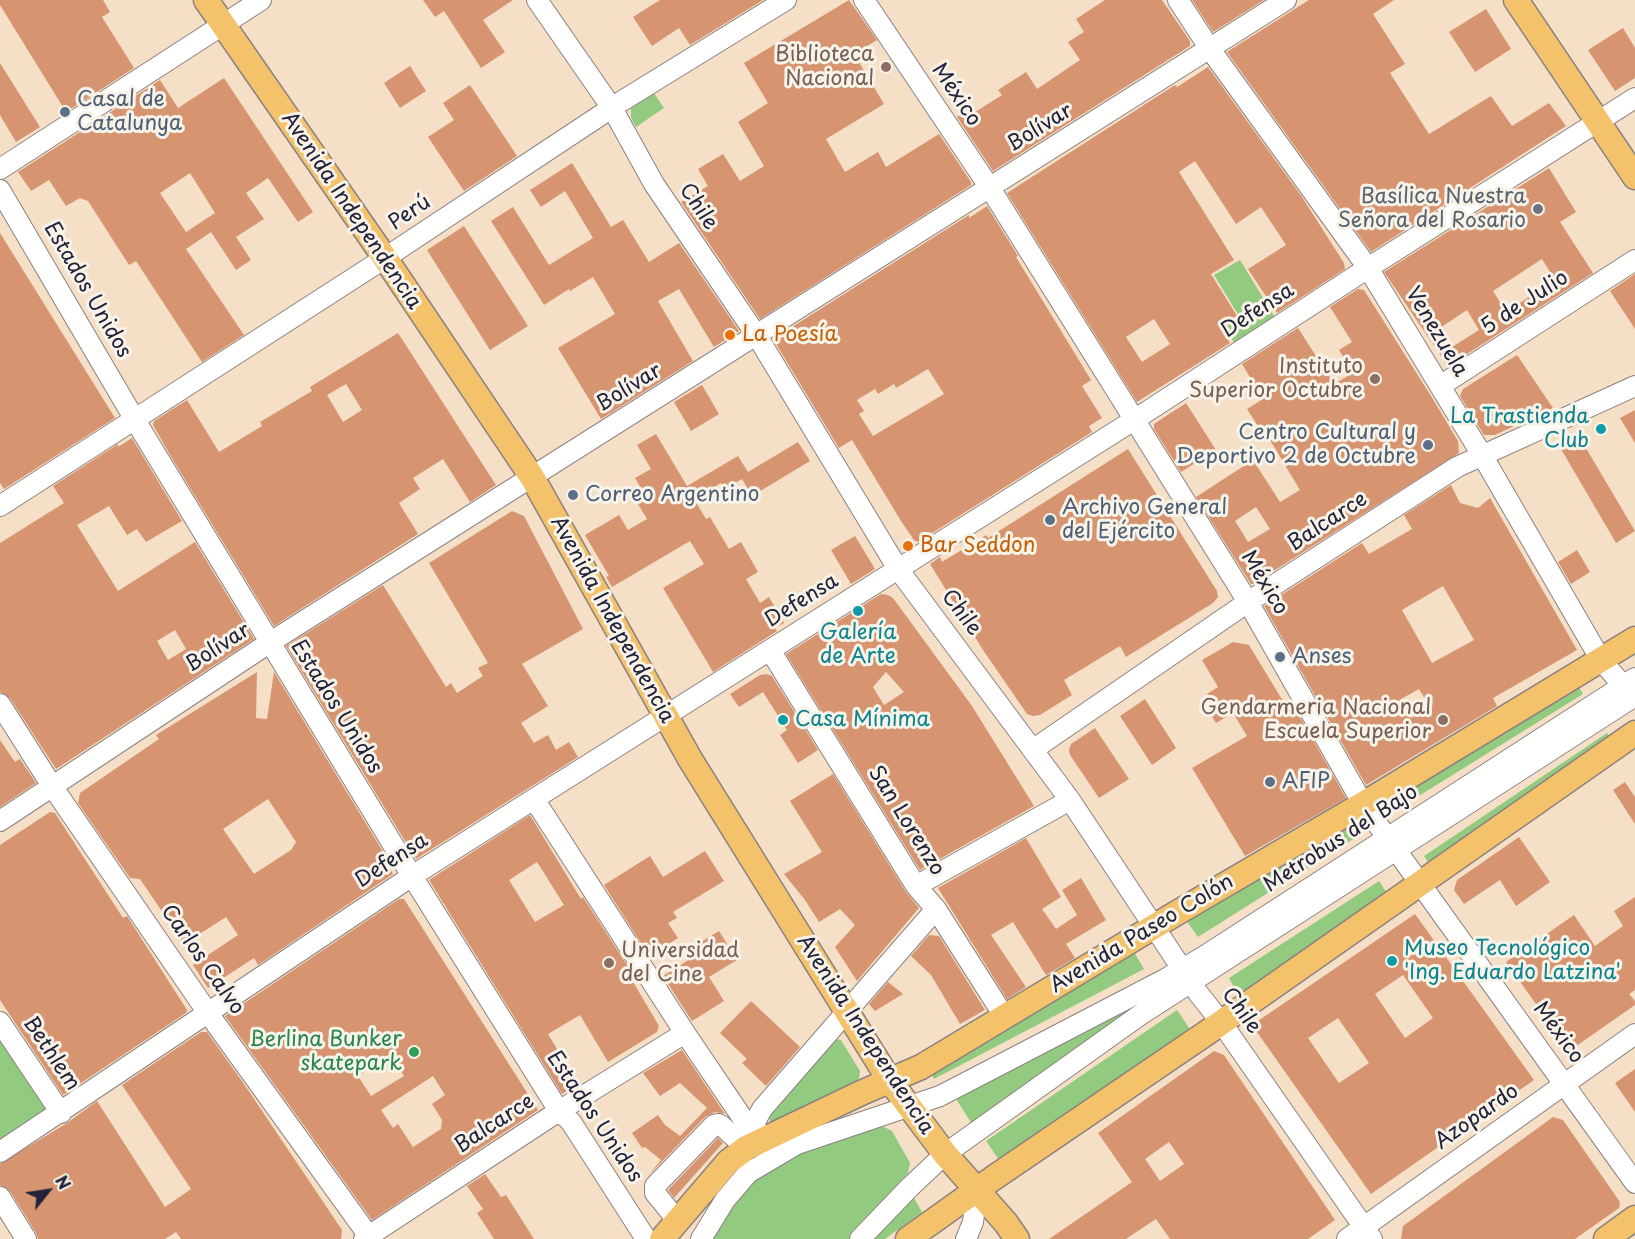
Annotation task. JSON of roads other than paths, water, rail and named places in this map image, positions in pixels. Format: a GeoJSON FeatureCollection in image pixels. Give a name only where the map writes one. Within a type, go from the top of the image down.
{"type":"FeatureCollection","features":[{"type":"Feature","properties":{"kind":"main road","name":"Avenida Independencia"},"geometry":{"type":"LineString","coordinates":[[206,0],[385,258],[532,477],[664,716],[890,1081],[945,1154],[1017,1239]]}},
{"type":"Feature","properties":{"kind":"main road"},"geometry":{"type":"LineString","coordinates":[[1516,0],[1635,177]]}},
{"type":"Feature","properties":{"kind":"main road","name":"Avenida Paseo Colón"},"geometry":{"type":"LineString","coordinates":[[662,1239],[728,1162],[752,1145],[921,1067],[1635,639]]}},
{"type":"Feature","properties":{"kind":"main road"},"geometry":{"type":"LineString","coordinates":[[908,1239],[1635,733]]}},
{"type":"Feature","properties":{"kind":"main road"},"geometry":{"type":"LineString","coordinates":[[1606,1239],[1635,1218]]}},
{"type":"Feature","properties":{"kind":"street"},"geometry":{"type":"LineString","coordinates":[[0,169],[261,0]]}},
{"type":"Feature","properties":{"kind":"street","name":"Chile"},"geometry":{"type":"LineString","coordinates":[[537,0],[612,108],[654,184],[757,336],[898,569],[1034,749],[1187,975],[1368,1233]]}},
{"type":"Feature","properties":{"kind":"street","name":"Perú"},"geometry":{"type":"LineString","coordinates":[[0,506],[385,258],[612,108],[786,0]]}},
{"type":"Feature","properties":{"kind":"street","name":"México"},"geometry":{"type":"LineString","coordinates":[[864,0],[990,188],[1248,602],[1363,804],[1635,1183]]}},
{"type":"Feature","properties":{"kind":"street","name":"Venezuela"},"geometry":{"type":"LineString","coordinates":[[1178,0],[1210,49],[1368,268],[1482,455],[1601,660],[1633,691]]}},
{"type":"Feature","properties":{"kind":"street","name":"Bolívar"},"geometry":{"type":"LineString","coordinates":[[0,821],[269,643],[1286,0]]}},
{"type":"Feature","properties":{"kind":"street","name":"Defensa"},"geometry":{"type":"LineString","coordinates":[[0,1152],[412,876],[1134,420],[1635,98]]}},
{"type":"Feature","properties":{"kind":"street","name":"Estados Unidos"},"geometry":{"type":"LineString","coordinates":[[0,190],[135,420],[412,876],[559,1111],[571,1122],[646,1239]]}},
{"type":"Feature","properties":{"kind":"street","name":"5 de Julio"},"geometry":{"type":"LineString","coordinates":[[1440,386],[1635,260]]}},
{"type":"Feature","properties":{"kind":"street","name":"Balcarce"},"geometry":{"type":"LineString","coordinates":[[1034,749],[1248,602],[1457,467],[1635,386]]}},
{"type":"Feature","properties":{"kind":"street","name":"San Lorenzo"},"geometry":{"type":"LineString","coordinates":[[771,650],[916,886],[936,909],[1005,1016]]}},
{"type":"Feature","properties":{"kind":"street","name":"Metrobus del Bajo"},"geometry":{"type":"LineString","coordinates":[[701,1239],[725,1200],[748,1173],[797,1144],[948,1092],[1187,975],[1392,843],[1508,779],[1633,691]]}},
{"type":"Feature","properties":{"kind":"street","name":"Carlos Calvo"},"geometry":{"type":"LineString","coordinates":[[0,704],[52,786],[208,1013],[368,1238]]}},
{"type":"Feature","properties":{"kind":"street"},"geometry":{"type":"LineString","coordinates":[[534,799],[685,1033],[752,1145]]}},
{"type":"Feature","properties":{"kind":"street"},"geometry":{"type":"LineString","coordinates":[[916,886],[1070,800]]}},
{"type":"Feature","properties":{"kind":"street"},"geometry":{"type":"LineString","coordinates":[[752,1145],[755,1122],[762,1109],[936,909]]}},
{"type":"Feature","properties":{"kind":"street","name":"Metrobus del Bajo"},"geometry":{"type":"LineString","coordinates":[[860,1239],[945,1154],[1140,1015],[1187,975]]}},
{"type":"Feature","properties":{"kind":"street","name":"Bethlem"},"geometry":{"type":"LineString","coordinates":[[0,1022],[61,1113]]}},
{"type":"Feature","properties":{"kind":"street","name":"Balcarce"},"geometry":{"type":"LineString","coordinates":[[368,1238],[559,1111],[685,1033]]}},
{"type":"Feature","properties":{"kind":"street","name":"Azopardo"},"geometry":{"type":"LineString","coordinates":[[1347,1239],[1368,1233],[1635,1034]]}},
{"type":"Feature","properties":{"kind":"street"},"geometry":{"type":"LineString","coordinates":[[677,1220],[655,1193],[655,1186],[714,1125],[722,1126],[752,1145]]}},
{"type":"Feature","properties":{"kind":"street"},"geometry":{"type":"LineString","coordinates":[[966,1239],[973,1222],[977,1190]]}},
{"type":"Feature","properties":{"kind":"street"},"geometry":{"type":"LineString","coordinates":[[0,1197],[26,1239]]}},
{"type":"Feature","properties":{"kind":"place","name":"Biblioteca Nacional"},"geometry":{"type":"Point","coordinates":[886,67]}},
{"type":"Feature","properties":{"kind":"place","name":"Casal de Catalunya"},"geometry":{"type":"Point","coordinates":[65,112]}},
{"type":"Feature","properties":{"kind":"place","name":"Basílica Nuestra Señora del Rosario"},"geometry":{"type":"Point","coordinates":[1538,209]}},
{"type":"Feature","properties":{"kind":"place","name":"La Poesía"},"geometry":{"type":"Point","coordinates":[730,335]}},
{"type":"Feature","properties":{"kind":"place","name":"Instituto Superior Octubre"},"geometry":{"type":"Point","coordinates":[1375,379]}},
{"type":"Feature","properties":{"kind":"place","name":"La Trastienda Club"},"geometry":{"type":"Point","coordinates":[1601,429]}},
{"type":"Feature","properties":{"kind":"place","name":"Centro Cultural y Deportivo 2 de Octubre"},"geometry":{"type":"Point","coordinates":[1428,445]}},
{"type":"Feature","properties":{"kind":"place","name":"Correo Argentino"},"geometry":{"type":"Point","coordinates":[573,495]}},
{"type":"Feature","properties":{"kind":"place","name":"Archivo General del Ejército"},"geometry":{"type":"Point","coordinates":[1050,520]}},
{"type":"Feature","properties":{"kind":"place","name":"Bar Seddon"},"geometry":{"type":"Point","coordinates":[908,546]}},
{"type":"Feature","properties":{"kind":"place","name":"Galería de Arte"},"geometry":{"type":"Point","coordinates":[858,611]}},
{"type":"Feature","properties":{"kind":"place","name":"Anses"},"geometry":{"type":"Point","coordinates":[1280,657]}},
{"type":"Feature","properties":{"kind":"place","name":"Casa Mínima"},"geometry":{"type":"Point","coordinates":[783,720]}},
{"type":"Feature","properties":{"kind":"place","name":"Gendarmeria Nacional Escuela Superior"},"geometry":{"type":"Point","coordinates":[1443,720]}},
{"type":"Feature","properties":{"kind":"place","name":"AFIP"},"geometry":{"type":"Point","coordinates":[1270,782]}},
{"type":"Feature","properties":{"kind":"place","name":"Museo Tecnológico 'Ing. Eduardo Latzina'"},"geometry":{"type":"Point","coordinates":[1392,961]}},
{"type":"Feature","properties":{"kind":"place","name":"Universidad del Cine"},"geometry":{"type":"Point","coordinates":[609,963]}},
{"type":"Feature","properties":{"kind":"place","name":"Berlina Bunker skatepark"},"geometry":{"type":"Point","coordinates":[414,1052]}}]}
